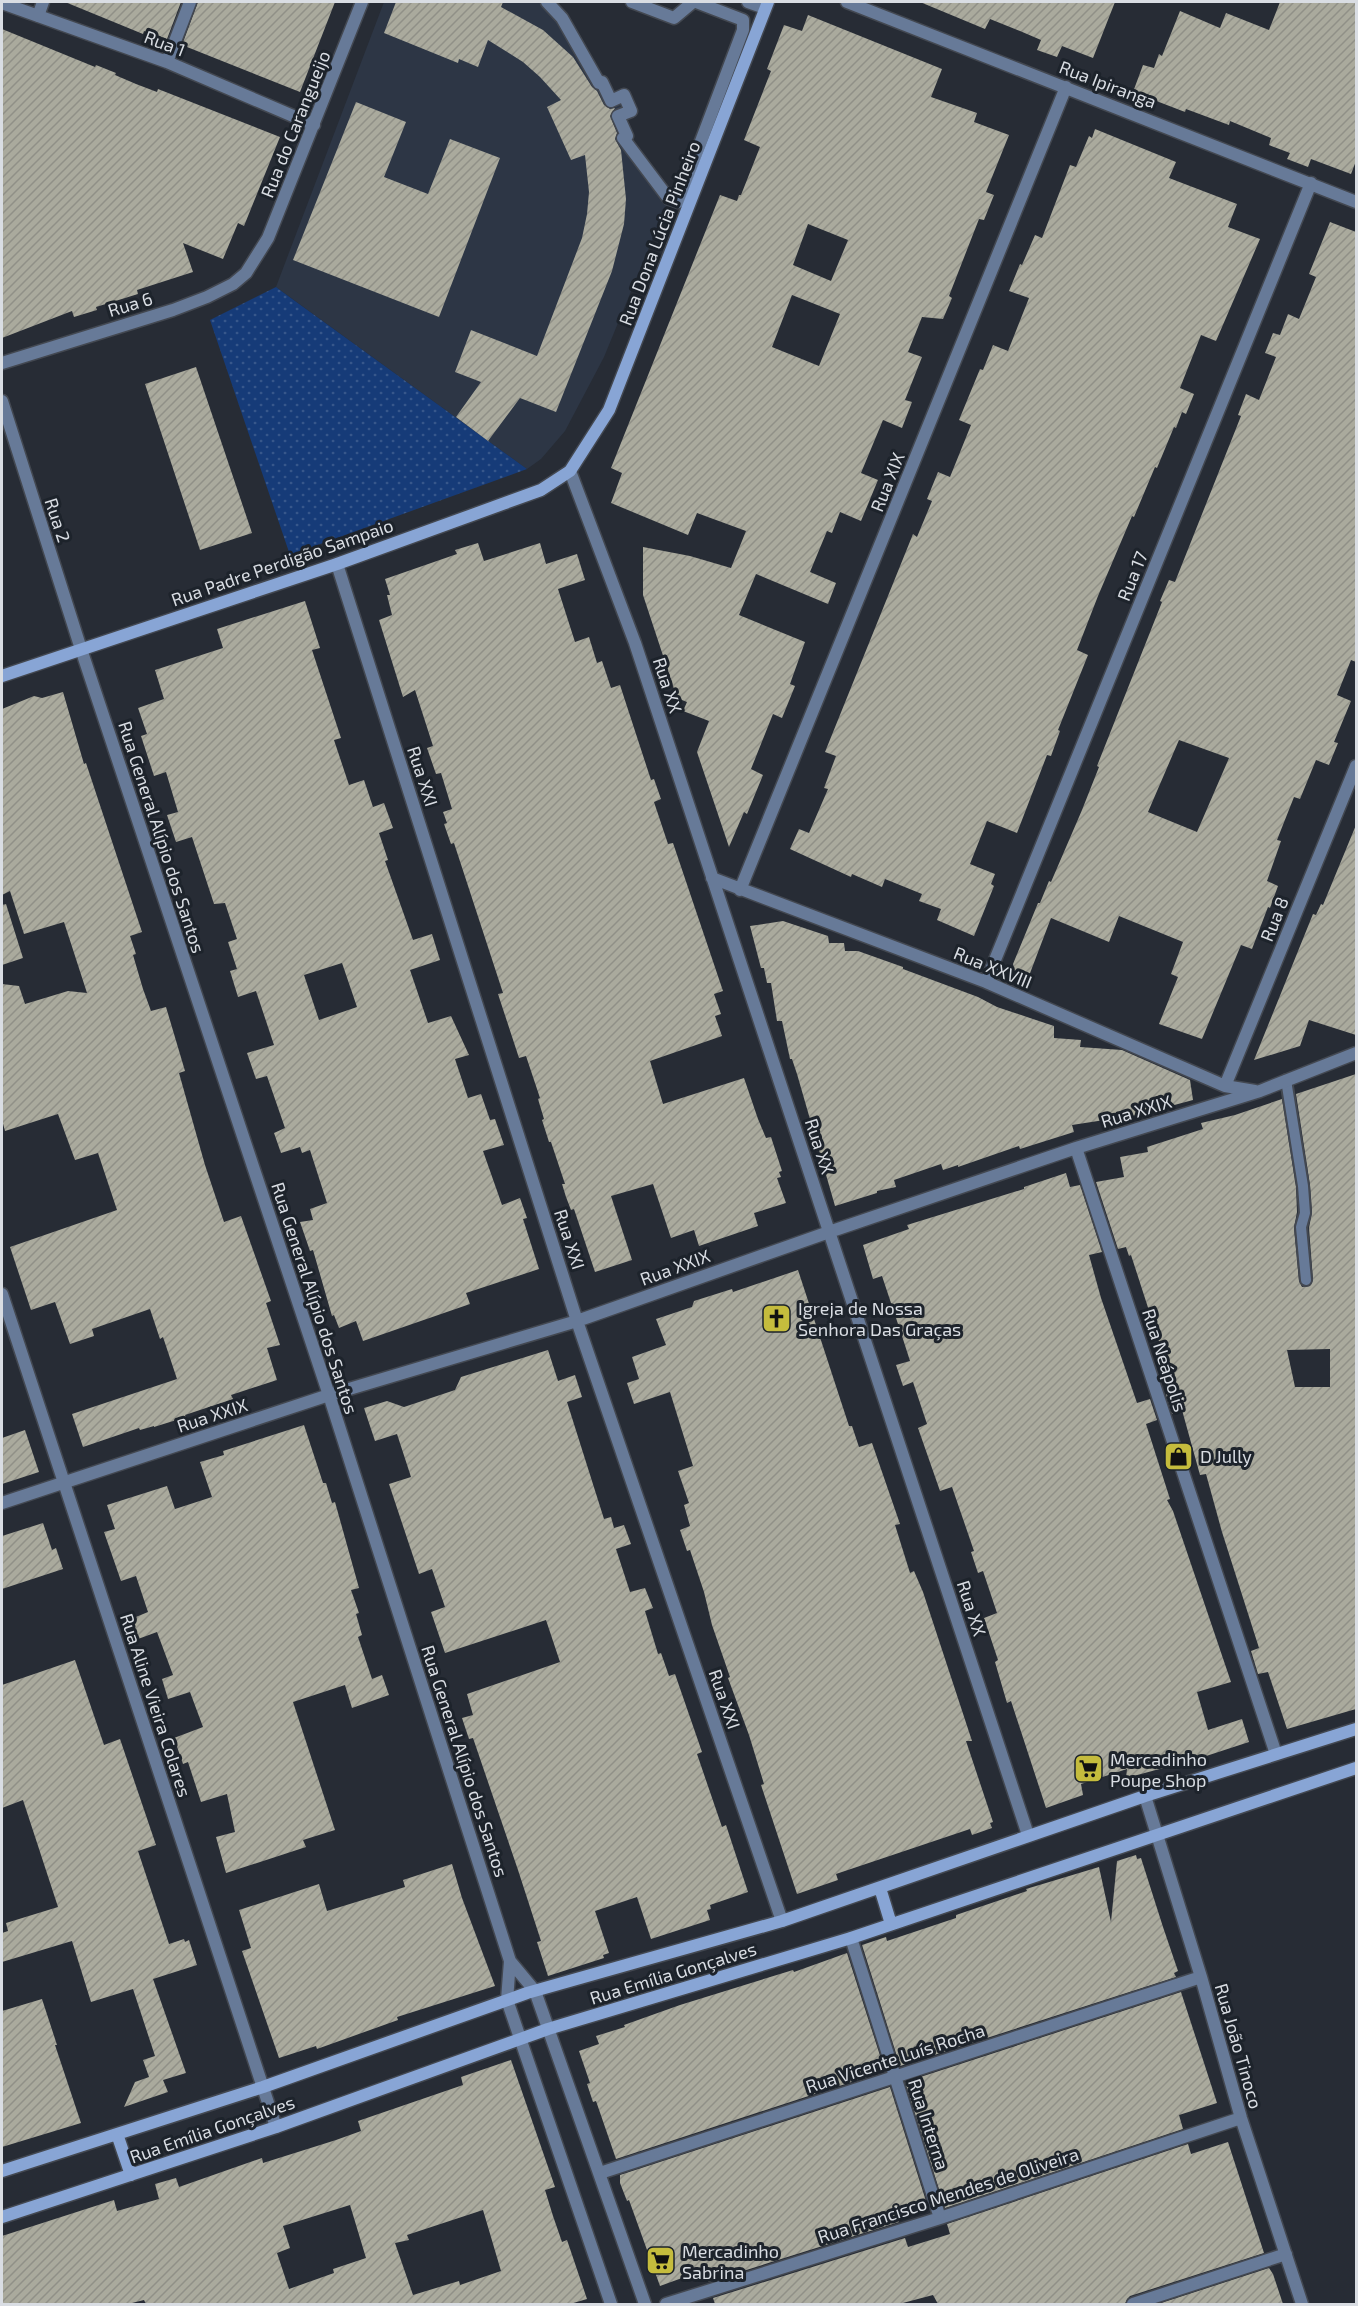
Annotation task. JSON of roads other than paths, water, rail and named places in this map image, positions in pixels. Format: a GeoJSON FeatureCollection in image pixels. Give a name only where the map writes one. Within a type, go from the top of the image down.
{"type":"FeatureCollection","features":[{"type":"Feature","properties":{"kind":"street"},"geometry":{"type":"LineString","coordinates":[[38,16],[43,2]]}},
{"type":"Feature","properties":{"kind":"street"},"geometry":{"type":"LineString","coordinates":[[167,62],[190,2]]}},
{"type":"Feature","properties":{"kind":"street","name":"Rua do Carangueijo"},"geometry":{"type":"LineString","coordinates":[[257,258],[268,238],[362,2]]}},
{"type":"Feature","properties":{"kind":"street"},"geometry":{"type":"LineString","coordinates":[[547,2],[562,18],[599,83],[602,82],[611,101],[624,96],[631,111],[618,116],[627,136],[623,138],[669,199],[678,202],[743,30],[743,20],[694,2],[674,18],[632,2]]}},
{"type":"Feature","properties":{"kind":"street"},"geometry":{"type":"LineString","coordinates":[[748,2],[767,5]]}},
{"type":"Feature","properties":{"kind":"street","name":"Rua Ipiranga"},"geometry":{"type":"LineString","coordinates":[[847,2],[1356,202]]}},
{"type":"Feature","properties":{"kind":"street","name":"Rua 1"},"geometry":{"type":"LineString","coordinates":[[2,3],[167,62],[314,125]]}},
{"type":"Feature","properties":{"kind":"street","name":"Rua Dona Lúcia Pinheiro"},"geometry":{"type":"LineString","coordinates":[[570,471],[609,410],[767,5]]}},
{"type":"Feature","properties":{"kind":"street","name":"Rua XIX"},"geometry":{"type":"LineString","coordinates":[[740,890],[1066,87]]}},
{"type":"Feature","properties":{"kind":"street","name":"Rua 17"},"geometry":{"type":"LineString","coordinates":[[986,982],[1311,183]]}},
{"type":"Feature","properties":{"kind":"street","name":"Rua 6"},"geometry":{"type":"LineString","coordinates":[[2,363],[173,310],[207,297],[233,284],[246,273],[257,258]]}},
{"type":"Feature","properties":{"kind":"street","name":"Rua 2"},"geometry":{"type":"LineString","coordinates":[[2,401],[81,649]]}},
{"type":"Feature","properties":{"kind":"street","name":"Rua Padre Perdigão Sampaio"},"geometry":{"type":"LineString","coordinates":[[2,676],[337,564],[541,490],[570,471]]}},
{"type":"Feature","properties":{"kind":"street","name":"Rua XX"},"geometry":{"type":"LineString","coordinates":[[570,471],[635,643],[1028,1835]]}},
{"type":"Feature","properties":{"kind":"street","name":"Rua XXI"},"geometry":{"type":"LineString","coordinates":[[337,564],[577,1321],[782,1921]]}},
{"type":"Feature","properties":{"kind":"street","name":"Rua General Alípio dos Santos"},"geometry":{"type":"LineString","coordinates":[[81,649],[328,1395],[510,1960],[535,1991],[645,2304]]}},
{"type":"Feature","properties":{"kind":"street","name":"Rua 8"},"geometry":{"type":"LineString","coordinates":[[1226,1086],[1356,766]]}},
{"type":"Feature","properties":{"kind":"street","name":"Rua XXVIII"},"geometry":{"type":"LineString","coordinates":[[712,878],[986,982],[1226,1086],[1260,1091]]}},
{"type":"Feature","properties":{"kind":"street","name":"Rua XXIX"},"geometry":{"type":"LineString","coordinates":[[2,1503],[328,1395],[577,1321],[1076,1148],[1260,1091],[1356,1053]]}},
{"type":"Feature","properties":{"kind":"street","name":"Rua Neápolis"},"geometry":{"type":"LineString","coordinates":[[1076,1148],[1276,1754]]}},
{"type":"Feature","properties":{"kind":"street","name":"Rua Aline Vieira Colares"},"geometry":{"type":"LineString","coordinates":[[2,1294],[276,2127]]}},
{"type":"Feature","properties":{"kind":"street","name":"Rua Emília Gonçalves"},"geometry":{"type":"LineString","coordinates":[[2,2171],[263,2087],[507,2000],[782,1921],[1028,1835],[1356,1728]]}},
{"type":"Feature","properties":{"kind":"street","name":"Rua Emília Gonçalves"},"geometry":{"type":"LineString","coordinates":[[2,2217],[276,2127],[520,2038],[851,1938],[1356,1768]]}},
{"type":"Feature","properties":{"kind":"street","name":"Rua João Tinoco"},"geometry":{"type":"LineString","coordinates":[[1145,1796],[1201,1977],[1241,2118],[1302,2304]]}},
{"type":"Feature","properties":{"kind":"street"},"geometry":{"type":"LineString","coordinates":[[880,1888],[891,1924]]}},
{"type":"Feature","properties":{"kind":"street","name":"Rua Interna"},"geometry":{"type":"LineString","coordinates":[[851,1938],[940,2218]]}},
{"type":"Feature","properties":{"kind":"street","name":"Rua General Alípio dos Santos"},"geometry":{"type":"LineString","coordinates":[[510,1960],[507,2000],[611,2304]]}},
{"type":"Feature","properties":{"kind":"street","name":"Rua Vicente Luís Rocha"},"geometry":{"type":"LineString","coordinates":[[600,2173],[1201,1977]]}},
{"type":"Feature","properties":{"kind":"street","name":"Rua Francisco Mendes de Oliveira"},"geometry":{"type":"LineString","coordinates":[[666,2304],[940,2218],[1241,2118]]}},
{"type":"Feature","properties":{"kind":"street"},"geometry":{"type":"LineString","coordinates":[[117,2134],[131,2175]]}},
{"type":"Feature","properties":{"kind":"street"},"geometry":{"type":"LineString","coordinates":[[1134,2304],[1286,2254]]}},
{"type":"Feature","properties":{"kind":"lane"},"geometry":{"type":"LineString","coordinates":[[1286,1080],[1303,1186],[1305,1213],[1302,1227],[1306,1280]]}},
{"type":"Feature","properties":{"kind":"place","name":"Igreja de Nossa Senhora Das Graças"},"geometry":{"type":"Point","coordinates":[777,1318]}},
{"type":"Feature","properties":{"kind":"place","name":"D Jully"},"geometry":{"type":"Point","coordinates":[1179,1456]}},
{"type":"Feature","properties":{"kind":"place","name":"Mercadinho Poupe Shop"},"geometry":{"type":"Point","coordinates":[1089,1769]}},
{"type":"Feature","properties":{"kind":"place","name":"Mercadinho Sabrina"},"geometry":{"type":"Point","coordinates":[661,2261]}}]}
